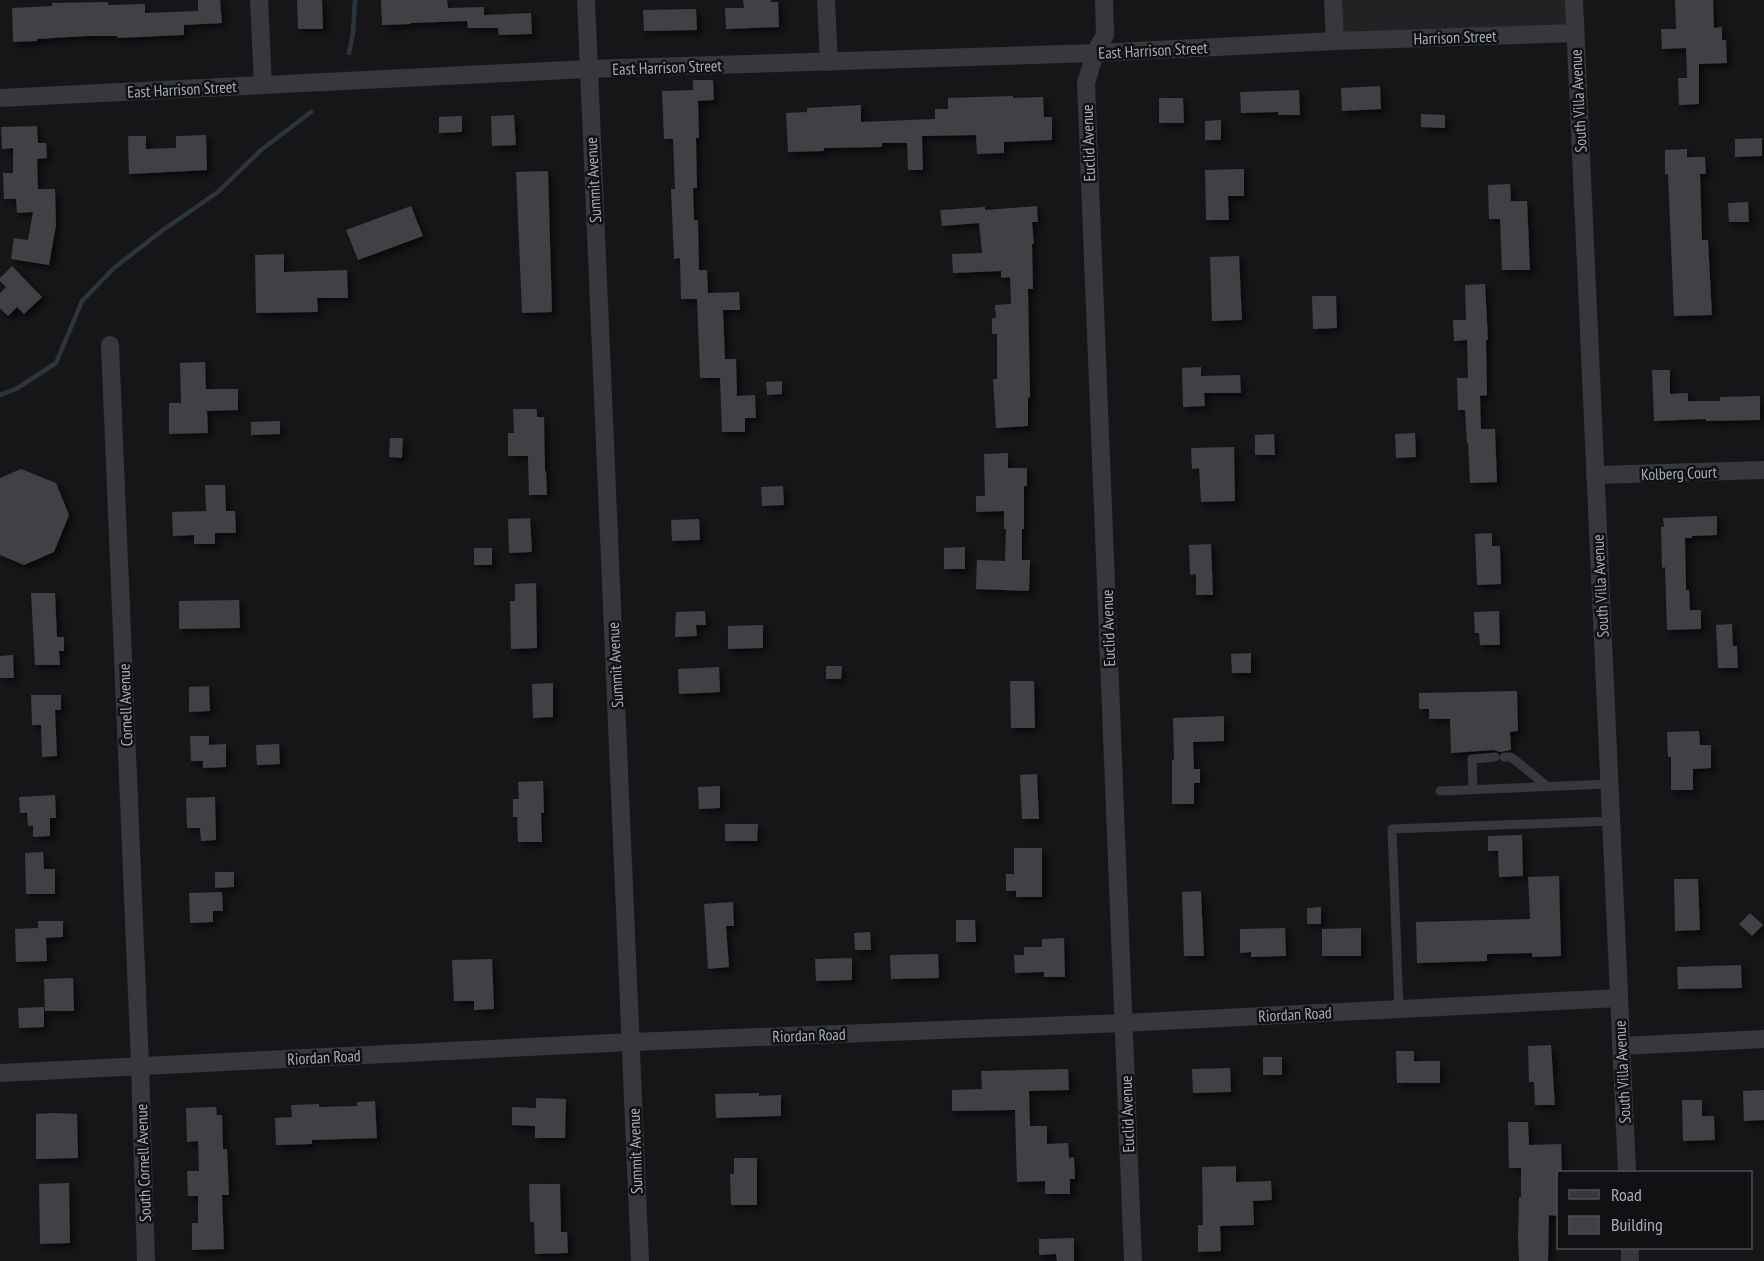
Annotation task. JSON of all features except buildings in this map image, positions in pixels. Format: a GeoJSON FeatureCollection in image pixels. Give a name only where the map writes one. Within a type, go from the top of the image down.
{"type":"FeatureCollection","features":[{"type":"Feature","properties":{"kind":"street"},"geometry":{"type":"LineString","coordinates":[[259,0],[263,84]]}},
{"type":"Feature","properties":{"kind":"street","name":"Summit Avenue"},"geometry":{"type":"LineString","coordinates":[[586,0],[640,1261]]}},
{"type":"Feature","properties":{"kind":"street"},"geometry":{"type":"LineString","coordinates":[[826,0],[829,62]]}},
{"type":"Feature","properties":{"kind":"street","name":"Euclid Avenue"},"geometry":{"type":"LineString","coordinates":[[1104,0],[1105,35],[1095,53],[1086,83],[1133,1261]]}},
{"type":"Feature","properties":{"kind":"street"},"geometry":{"type":"LineString","coordinates":[[1333,0],[1335,41]]}},
{"type":"Feature","properties":{"kind":"street","name":"South Villa Avenue"},"geometry":{"type":"LineString","coordinates":[[1574,0],[1626,1171]]}},
{"type":"Feature","properties":{"kind":"street","name":"Harrison Street"},"geometry":{"type":"LineString","coordinates":[[1335,41],[1575,33]]}},
{"type":"Feature","properties":{"kind":"street","name":"East Harrison Street"},"geometry":{"type":"LineString","coordinates":[[0,98],[588,69],[1095,53],[1335,41]]}},
{"type":"Feature","properties":{"kind":"street","name":"Cornell Avenue"},"geometry":{"type":"LineString","coordinates":[[110,345],[140,1065]]}},
{"type":"Feature","properties":{"kind":"street","name":"Kolberg Court"},"geometry":{"type":"LineString","coordinates":[[1595,475],[1764,470]]}},
{"type":"Feature","properties":{"kind":"street","name":"Riordan Road"},"geometry":{"type":"LineString","coordinates":[[0,1073],[631,1042],[1123,1023],[1619,998]]}},
{"type":"Feature","properties":{"kind":"street"},"geometry":{"type":"LineString","coordinates":[[1621,1047],[1764,1039]]}},
{"type":"Feature","properties":{"kind":"street","name":"South Cornell Avenue"},"geometry":{"type":"LineString","coordinates":[[140,1065],[146,1261]]}},
{"type":"Feature","properties":{"kind":"lane"},"geometry":{"type":"LineString","coordinates":[[1473,789],[1472,759],[1499,757],[1511,757],[1547,786]]}},
{"type":"Feature","properties":{"kind":"lane"},"geometry":{"type":"LineString","coordinates":[[1440,791],[1609,784]]}},
{"type":"Feature","properties":{"kind":"lane"},"geometry":{"type":"LineString","coordinates":[[1399,1009],[1392,829],[1611,820]]}},
{"type":"Feature","properties":{"kind":"shaded area"},"geometry":{"type":"Polygon","coordinates":[[[1340,0],[1567,0],[1568,29],[1341,35],[1340,0]]]}},
{"type":"Feature","properties":{"kind":"waterway"},"geometry":{"type":"LineString","coordinates":[[349,53],[355,0]]}},
{"type":"Feature","properties":{"kind":"waterway"},"geometry":{"type":"LineString","coordinates":[[0,395],[16,389],[56,363],[82,301],[114,268],[218,192],[261,150],[311,112]]}}]}
